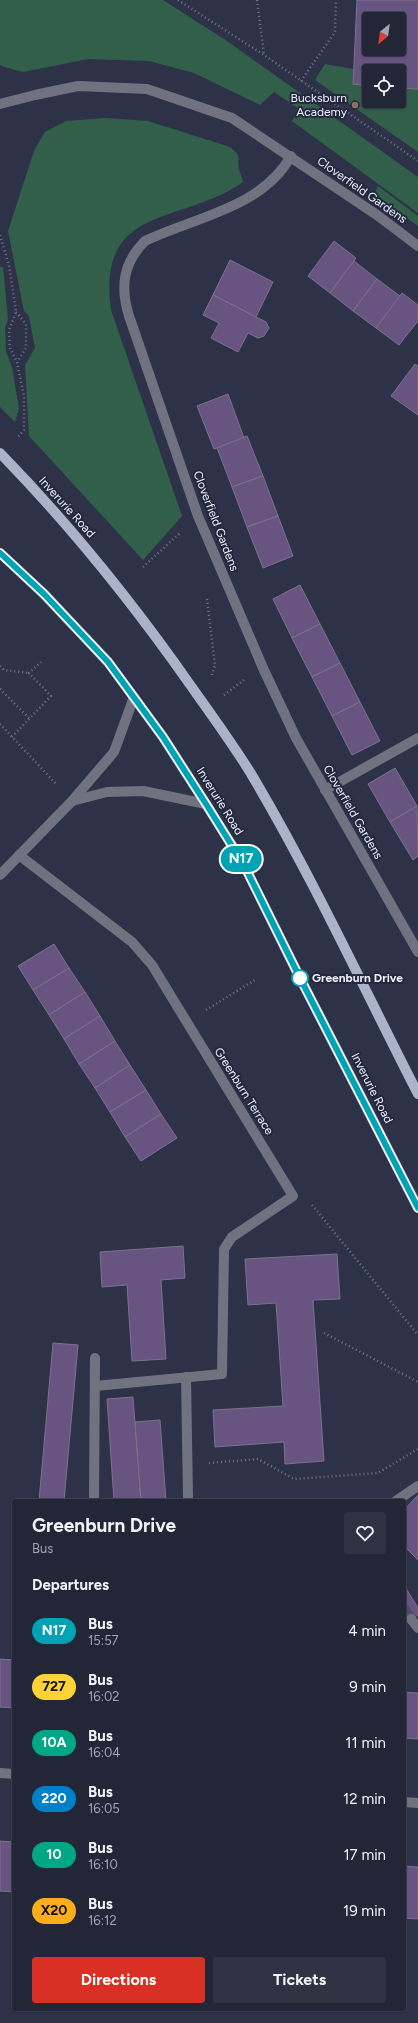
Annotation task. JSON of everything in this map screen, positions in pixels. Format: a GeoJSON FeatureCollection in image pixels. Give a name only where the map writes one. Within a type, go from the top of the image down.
{"type":"FeatureCollection","features":[{"type":"Feature","properties":{"kind":"main road","name":"Inverurie Road"},"geometry":{"type":"LineString","coordinates":[[1,454],[53,509],[112,578],[158,639],[249,771],[304,868],[418,1094]]}},
{"type":"Feature","properties":{"kind":"main road","name":"Inverurie Road"},"geometry":{"type":"LineString","coordinates":[[0,553],[44,594],[108,662],[163,737],[206,804],[244,865],[418,1208]]}},
{"type":"Feature","properties":{"kind":"street","name":"Cloverfield Gardens"},"geometry":{"type":"LineString","coordinates":[[0,104],[78,86],[147,89],[232,118],[291,156],[377,215],[418,246]]}},
{"type":"Feature","properties":{"kind":"street","name":"Cloverfield Gardens"},"geometry":{"type":"LineString","coordinates":[[291,156],[283,171],[259,191],[237,204],[145,241],[136,250],[126,270],[123,292],[125,303],[198,516],[262,668],[296,738],[418,952]]}},
{"type":"Feature","properties":{"kind":"street"},"geometry":{"type":"LineString","coordinates":[[0,875],[72,801],[114,752],[134,697]]}},
{"type":"Feature","properties":{"kind":"street"},"geometry":{"type":"LineString","coordinates":[[325,790],[418,738]]}},
{"type":"Feature","properties":{"kind":"street"},"geometry":{"type":"LineString","coordinates":[[72,801],[108,792],[143,791],[206,804]]}},
{"type":"Feature","properties":{"kind":"street","name":"Greenburn Terrace"},"geometry":{"type":"LineString","coordinates":[[19,854],[132,942],[152,965],[293,1196]]}},
{"type":"Feature","properties":{"kind":"street"},"geometry":{"type":"LineString","coordinates":[[95,1386],[222,1374],[224,1249],[232,1237],[293,1196]]}},
{"type":"Feature","properties":{"kind":"street"},"geometry":{"type":"LineString","coordinates":[[94,1497],[95,1358]]}},
{"type":"Feature","properties":{"kind":"street"},"geometry":{"type":"LineString","coordinates":[[186,1377],[188,1497]]}},
{"type":"Feature","properties":{"kind":"street"},"geometry":{"type":"LineString","coordinates":[[399,1499],[418,1486]]}},
{"type":"Feature","properties":{"kind":"street"},"geometry":{"type":"LineString","coordinates":[[411,1619],[418,1628]]}},
{"type":"Feature","properties":{"kind":"street"},"geometry":{"type":"LineString","coordinates":[[0,1773],[12,1774]]}},
{"type":"Feature","properties":{"kind":"street"},"geometry":{"type":"LineString","coordinates":[[406,1802],[418,1803]]}},
{"type":"Feature","properties":{"kind":"path"},"geometry":{"type":"LineString","coordinates":[[178,0],[264,55],[418,161]]}},
{"type":"Feature","properties":{"kind":"path"},"geometry":{"type":"LineString","coordinates":[[257,0],[264,55]]}},
{"type":"Feature","properties":{"kind":"path"},"geometry":{"type":"LineString","coordinates":[[301,81],[335,32],[336,0]]}},
{"type":"Feature","properties":{"kind":"path"},"geometry":{"type":"LineString","coordinates":[[0,235],[9,265],[16,312],[9,330],[10,348],[17,362],[24,396],[24,430],[1,454]]}},
{"type":"Feature","properties":{"kind":"path"},"geometry":{"type":"LineString","coordinates":[[16,312],[26,324],[26,348],[17,362]]}},
{"type":"Feature","properties":{"kind":"path"},"geometry":{"type":"LineString","coordinates":[[143,567],[198,516]]}},
{"type":"Feature","properties":{"kind":"path"},"geometry":{"type":"LineString","coordinates":[[207,594],[215,665]]}},
{"type":"Feature","properties":{"kind":"path"},"geometry":{"type":"LineString","coordinates":[[29,673],[41,662]]}},
{"type":"Feature","properties":{"kind":"path"},"geometry":{"type":"LineString","coordinates":[[0,666],[4,670],[29,673],[51,696],[12,737]]}},
{"type":"Feature","properties":{"kind":"path"},"geometry":{"type":"LineString","coordinates":[[224,696],[249,677]]}},
{"type":"Feature","properties":{"kind":"path"},"geometry":{"type":"LineString","coordinates":[[0,689],[30,719]]}},
{"type":"Feature","properties":{"kind":"path"},"geometry":{"type":"LineString","coordinates":[[0,724],[72,801]]}},
{"type":"Feature","properties":{"kind":"path"},"geometry":{"type":"LineString","coordinates":[[187,1022],[255,980]]}},
{"type":"Feature","properties":{"kind":"path"},"geometry":{"type":"LineString","coordinates":[[293,1196],[314,1206],[321,1219],[418,1335]]}},
{"type":"Feature","properties":{"kind":"path"},"geometry":{"type":"LineString","coordinates":[[324,1333],[418,1382]]}},
{"type":"Feature","properties":{"kind":"path"},"geometry":{"type":"LineString","coordinates":[[188,1465],[258,1459],[294,1479],[378,1473],[418,1449]]}},
{"type":"Feature","properties":{"kind":"green space"},"geometry":{"type":"Polygon","coordinates":[[[0,0],[163,0],[227,41],[418,177],[418,213],[292,121],[299,109],[274,92],[260,105],[194,73],[149,61],[88,59],[23,72],[1,66],[0,0]]]}},
{"type":"Feature","properties":{"kind":"green space"},"geometry":{"type":"Polygon","coordinates":[[[325,64],[353,69],[353,84],[362,85],[362,108],[406,108],[406,88],[418,89],[418,152],[315,80],[325,64]]]}},
{"type":"Feature","properties":{"kind":"green space"},"geometry":{"type":"Polygon","coordinates":[[[105,118],[148,121],[230,147],[239,157],[238,165],[243,182],[219,195],[149,222],[130,234],[117,251],[110,276],[111,310],[182,516],[143,560],[29,436],[25,365],[35,348],[29,316],[24,311],[8,231],[34,151],[45,132],[66,121],[105,118]]]}},
{"type":"Feature","properties":{"kind":"green space"},"geometry":{"type":"Polygon","coordinates":[[[378,186],[418,216],[418,226],[374,194],[378,186]]]}},
{"type":"Feature","properties":{"kind":"green space"},"geometry":{"type":"Polygon","coordinates":[[[0,267],[3,267],[8,319],[5,328],[6,351],[12,368],[19,408],[15,422],[0,407],[0,267]]]}},
{"type":"Feature","properties":{"kind":"building"},"geometry":{"type":"Polygon","coordinates":[[[357,0],[418,0],[418,89],[406,88],[406,64],[362,64],[362,85],[353,84],[357,0]]]}},
{"type":"Feature","properties":{"kind":"building"},"geometry":{"type":"Polygon","coordinates":[[[334,241],[356,258],[330,293],[308,276],[334,241]]]}},
{"type":"Feature","properties":{"kind":"building"},"geometry":{"type":"Polygon","coordinates":[[[230,260],[273,282],[256,317],[213,295],[230,260]]]}},
{"type":"Feature","properties":{"kind":"building"},"geometry":{"type":"Polygon","coordinates":[[[354,261],[377,279],[353,311],[330,293],[354,261]]]}},
{"type":"Feature","properties":{"kind":"building"},"geometry":{"type":"Polygon","coordinates":[[[377,279],[400,296],[376,328],[353,311],[377,279]]]}},
{"type":"Feature","properties":{"kind":"building"},"geometry":{"type":"Polygon","coordinates":[[[402,293],[418,305],[418,321],[399,345],[376,328],[402,293]]]}},
{"type":"Feature","properties":{"kind":"building"},"geometry":{"type":"Polygon","coordinates":[[[213,295],[266,322],[269,328],[264,336],[258,338],[248,333],[238,352],[211,338],[219,323],[203,315],[213,295]]]}},
{"type":"Feature","properties":{"kind":"building"},"geometry":{"type":"Polygon","coordinates":[[[415,364],[418,366],[418,415],[391,396],[415,364]]]}},
{"type":"Feature","properties":{"kind":"building"},"geometry":{"type":"Polygon","coordinates":[[[228,394],[244,438],[214,449],[197,406],[228,394]]]}},
{"type":"Feature","properties":{"kind":"building"},"geometry":{"type":"Polygon","coordinates":[[[247,436],[263,476],[232,487],[217,448],[247,436]]]}},
{"type":"Feature","properties":{"kind":"building"},"geometry":{"type":"Polygon","coordinates":[[[263,476],[278,516],[247,527],[232,487],[263,476]]]}},
{"type":"Feature","properties":{"kind":"building"},"geometry":{"type":"Polygon","coordinates":[[[278,516],[293,556],[263,568],[247,527],[278,516]]]}},
{"type":"Feature","properties":{"kind":"building"},"geometry":{"type":"Polygon","coordinates":[[[300,585],[320,624],[292,638],[273,599],[300,585]]]}},
{"type":"Feature","properties":{"kind":"building"},"geometry":{"type":"Polygon","coordinates":[[[320,624],[340,663],[312,677],[292,638],[320,624]]]}},
{"type":"Feature","properties":{"kind":"building"},"geometry":{"type":"Polygon","coordinates":[[[340,663],[360,702],[332,716],[312,677],[340,663]]]}},
{"type":"Feature","properties":{"kind":"building"},"geometry":{"type":"Polygon","coordinates":[[[360,702],[380,741],[352,755],[332,716],[360,702]]]}},
{"type":"Feature","properties":{"kind":"building"},"geometry":{"type":"Polygon","coordinates":[[[395,768],[417,806],[390,822],[368,784],[395,768]]]}},
{"type":"Feature","properties":{"kind":"building"},"geometry":{"type":"Polygon","coordinates":[[[417,806],[418,856],[413,860],[390,822],[417,806]]]}},
{"type":"Feature","properties":{"kind":"building"},"geometry":{"type":"Polygon","coordinates":[[[54,944],[69,968],[33,990],[18,966],[54,944]]]}},
{"type":"Feature","properties":{"kind":"building"},"geometry":{"type":"Polygon","coordinates":[[[69,968],[85,992],[49,1015],[33,990],[69,968]]]}},
{"type":"Feature","properties":{"kind":"building"},"geometry":{"type":"Polygon","coordinates":[[[85,992],[100,1016],[64,1039],[49,1015],[85,992]]]}},
{"type":"Feature","properties":{"kind":"building"},"geometry":{"type":"Polygon","coordinates":[[[100,1016],[115,1041],[79,1064],[64,1039],[100,1016]]]}},
{"type":"Feature","properties":{"kind":"building"},"geometry":{"type":"Polygon","coordinates":[[[115,1041],[130,1065],[95,1088],[79,1064],[115,1041]]]}},
{"type":"Feature","properties":{"kind":"building"},"geometry":{"type":"Polygon","coordinates":[[[130,1065],[146,1090],[110,1112],[95,1088],[130,1065]]]}},
{"type":"Feature","properties":{"kind":"building"},"geometry":{"type":"Polygon","coordinates":[[[146,1090],[161,1114],[125,1137],[110,1112],[146,1090]]]}},
{"type":"Feature","properties":{"kind":"building"},"geometry":{"type":"Polygon","coordinates":[[[161,1114],[177,1138],[141,1161],[125,1137],[161,1114]]]}},
{"type":"Feature","properties":{"kind":"building"},"geometry":{"type":"Polygon","coordinates":[[[183,1246],[185,1278],[161,1280],[166,1359],[132,1361],[127,1285],[102,1287],[100,1252],[183,1246]]]}},
{"type":"Feature","properties":{"kind":"building"},"geometry":{"type":"Polygon","coordinates":[[[337,1254],[340,1299],[313,1300],[324,1461],[285,1464],[284,1442],[215,1447],[213,1410],[283,1406],[276,1303],[248,1305],[245,1259],[337,1254]]]}},
{"type":"Feature","properties":{"kind":"building"},"geometry":{"type":"Polygon","coordinates":[[[53,1343],[78,1345],[64,1499],[39,1499],[53,1343]]]}},
{"type":"Feature","properties":{"kind":"building"},"geometry":{"type":"Polygon","coordinates":[[[133,1397],[141,1499],[114,1499],[107,1399],[133,1397]]]}},
{"type":"Feature","properties":{"kind":"building"},"geometry":{"type":"Polygon","coordinates":[[[160,1420],[166,1499],[141,1499],[135,1422],[160,1420]]]}},
{"type":"Feature","properties":{"kind":"building"},"geometry":{"type":"Polygon","coordinates":[[[418,1495],[418,1560],[406,1548],[406,1508],[418,1495]]]}},
{"type":"Feature","properties":{"kind":"building"},"geometry":{"type":"Polygon","coordinates":[[[406,1588],[418,1608],[418,1615],[406,1622],[406,1588]]]}},
{"type":"Feature","properties":{"kind":"building"},"geometry":{"type":"Polygon","coordinates":[[[0,1659],[12,1660],[12,1708],[0,1707],[0,1659]]]}},
{"type":"Feature","properties":{"kind":"building"},"geometry":{"type":"Polygon","coordinates":[[[406,1692],[418,1693],[418,1739],[406,1738],[406,1692]]]}},
{"type":"Feature","properties":{"kind":"building"},"geometry":{"type":"Polygon","coordinates":[[[0,1841],[12,1842],[12,1892],[0,1891],[0,1841]]]}},
{"type":"Feature","properties":{"kind":"building"},"geometry":{"type":"Polygon","coordinates":[[[406,1866],[418,1867],[418,1919],[406,1918],[406,1866]]]}},
{"type":"Feature","properties":{"kind":"tunnel"},"geometry":{"type":"LineString","coordinates":[[406,1611],[411,1619]]}},
{"type":"Feature","properties":{"kind":"bus line","name":"N17"},"geometry":{"type":"LineString","coordinates":[[0,553],[44,594],[108,662],[163,737],[206,804],[244,865],[418,1208]]}},
{"type":"Feature","properties":{"kind":"place","name":"Bucksburn Academy"},"geometry":{"type":"Point","coordinates":[355,105]}},
{"type":"Feature","properties":{"kind":"place","name":"Greenburn Drive"},"geometry":{"type":"Point","coordinates":[300,978]}}]}
